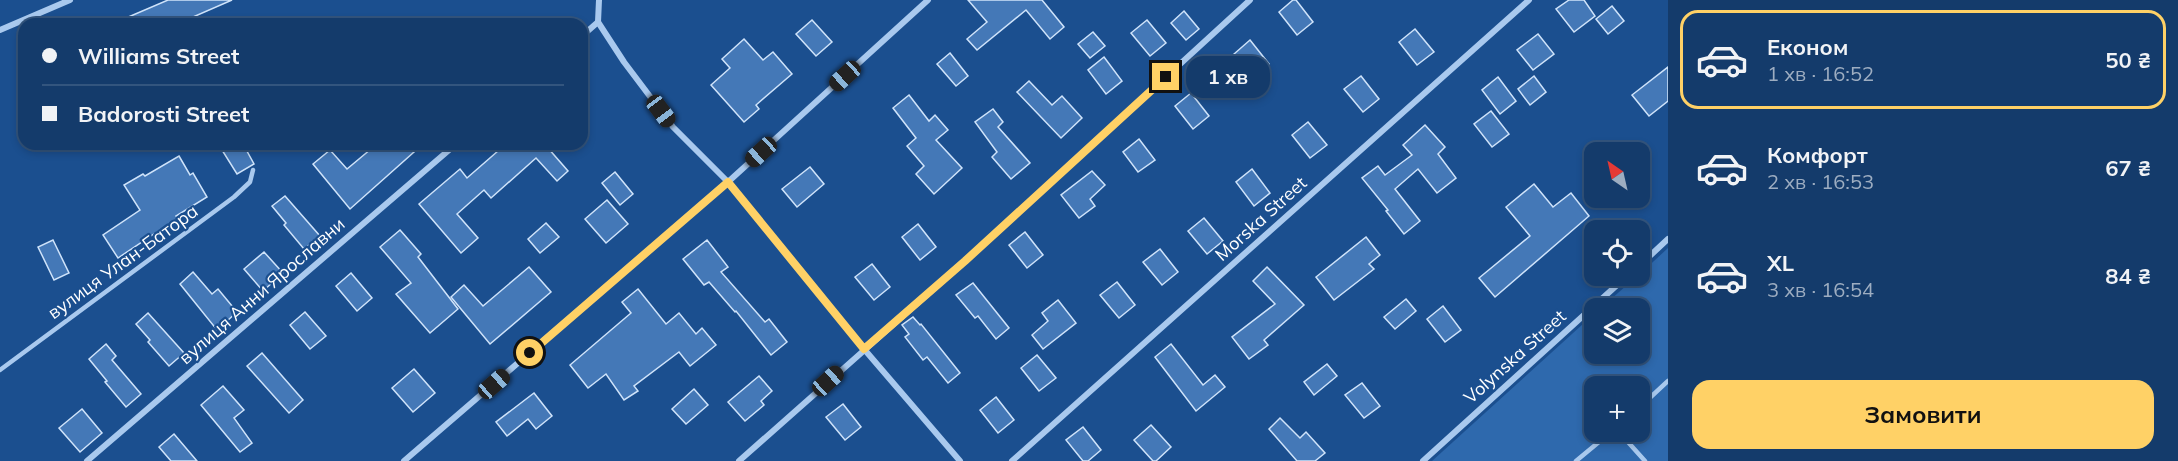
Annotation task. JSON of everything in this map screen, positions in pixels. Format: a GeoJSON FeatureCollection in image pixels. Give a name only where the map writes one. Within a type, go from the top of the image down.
{"type":"FeatureCollection","features":[{"type":"Feature","properties":{"kind":"street"},"geometry":{"type":"LineString","coordinates":[[28,18],[70,0]]}},
{"type":"Feature","properties":{"kind":"street"},"geometry":{"type":"LineString","coordinates":[[599,0],[598,22],[624,62],[673,127],[728,182],[864,349],[960,461]]}},
{"type":"Feature","properties":{"kind":"street"},"geometry":{"type":"LineString","coordinates":[[404,461],[728,182],[928,0]]}},
{"type":"Feature","properties":{"kind":"street"},"geometry":{"type":"LineString","coordinates":[[738,461],[965,261],[1250,0]]}},
{"type":"Feature","properties":{"kind":"street","name":"Morska Street"},"geometry":{"type":"LineString","coordinates":[[1012,461],[1529,0]]}},
{"type":"Feature","properties":{"kind":"street"},"geometry":{"type":"LineString","coordinates":[[0,30],[18,22]]}},
{"type":"Feature","properties":{"kind":"street"},"geometry":{"type":"LineString","coordinates":[[588,31],[598,22]]}},
{"type":"Feature","properties":{"kind":"street","name":"вулиця Анни Ярославни"},"geometry":{"type":"LineString","coordinates":[[87,461],[449,150]]}},
{"type":"Feature","properties":{"kind":"street"},"geometry":{"type":"LineString","coordinates":[[1650,256],[1668,239]]}},
{"type":"Feature","properties":{"kind":"street","name":"Volynska Street"},"geometry":{"type":"LineString","coordinates":[[1423,461],[1616,286]]}},
{"type":"Feature","properties":{"kind":"lane","name":"вулиця Улан-Батора"},"geometry":{"type":"LineString","coordinates":[[0,370],[234,197],[250,182],[253,170]]}},
{"type":"Feature","properties":{"kind":"lane"},"geometry":{"type":"LineString","coordinates":[[1650,397],[1668,381]]}},
{"type":"Feature","properties":{"kind":"lane"},"geometry":{"type":"LineString","coordinates":[[1576,461],[1599,442]]}},
{"type":"Feature","properties":{"kind":"lane"},"geometry":{"type":"LineString","coordinates":[[1628,442],[1645,461]]}},
{"type":"Feature","properties":{"kind":"shaded area"},"geometry":{"type":"Polygon","coordinates":[[[1668,248],[1668,461],[1432,461],[1584,323],[1584,364],[1650,364],[1650,298],[1612,298],[1626,286],[1650,286],[1650,265],[1668,248]]]}},
{"type":"Feature","properties":{"kind":"building"},"geometry":{"type":"Polygon","coordinates":[[[168,0],[232,0],[191,18],[126,18],[168,0]]]}},
{"type":"Feature","properties":{"kind":"building"},"geometry":{"type":"Polygon","coordinates":[[[968,0],[1042,0],[1064,27],[1050,39],[1026,10],[977,50],[967,39],[987,22],[968,0]]]}},
{"type":"Feature","properties":{"kind":"building"},"geometry":{"type":"Polygon","coordinates":[[[1296,0],[1313,22],[1297,35],[1279,12],[1296,0]]]}},
{"type":"Feature","properties":{"kind":"building"},"geometry":{"type":"Polygon","coordinates":[[[1569,0],[1584,0],[1595,16],[1574,32],[1556,9],[1569,0]]]}},
{"type":"Feature","properties":{"kind":"building"},"geometry":{"type":"Polygon","coordinates":[[[1612,6],[1624,21],[1608,34],[1596,19],[1612,6]]]}},
{"type":"Feature","properties":{"kind":"building"},"geometry":{"type":"Polygon","coordinates":[[[1184,11],[1199,29],[1186,40],[1171,23],[1184,11]]]}},
{"type":"Feature","properties":{"kind":"building"},"geometry":{"type":"Polygon","coordinates":[[[812,20],[832,42],[816,56],[796,34],[812,20]]]}},
{"type":"Feature","properties":{"kind":"building"},"geometry":{"type":"Polygon","coordinates":[[[1147,20],[1166,43],[1150,56],[1131,33],[1147,20]]]}},
{"type":"Feature","properties":{"kind":"building"},"geometry":{"type":"Polygon","coordinates":[[[1415,29],[1434,52],[1417,65],[1399,42],[1415,29]]]}},
{"type":"Feature","properties":{"kind":"building"},"geometry":{"type":"Polygon","coordinates":[[[1093,32],[1105,46],[1090,58],[1078,44],[1093,32]]]}},
{"type":"Feature","properties":{"kind":"building"},"geometry":{"type":"Polygon","coordinates":[[[1538,34],[1554,54],[1533,70],[1517,50],[1538,34]]]}},
{"type":"Feature","properties":{"kind":"building"},"geometry":{"type":"Polygon","coordinates":[[[744,39],[763,60],[773,52],[792,74],[756,105],[759,109],[744,122],[711,85],[730,68],[722,59],[744,39]]]}},
{"type":"Feature","properties":{"kind":"building"},"geometry":{"type":"Polygon","coordinates":[[[1250,40],[1269,64],[1245,84],[1226,61],[1250,40]]]}},
{"type":"Feature","properties":{"kind":"building"},"geometry":{"type":"Polygon","coordinates":[[[950,53],[968,76],[956,86],[937,64],[950,53]]]}},
{"type":"Feature","properties":{"kind":"building"},"geometry":{"type":"Polygon","coordinates":[[[1104,57],[1122,81],[1106,94],[1088,70],[1104,57]]]}},
{"type":"Feature","properties":{"kind":"building"},"geometry":{"type":"Polygon","coordinates":[[[1668,67],[1668,101],[1649,116],[1632,95],[1668,67]]]}},
{"type":"Feature","properties":{"kind":"building"},"geometry":{"type":"Polygon","coordinates":[[[1361,76],[1379,99],[1363,112],[1344,89],[1361,76]]]}},
{"type":"Feature","properties":{"kind":"building"},"geometry":{"type":"Polygon","coordinates":[[[1534,76],[1546,92],[1530,105],[1518,89],[1534,76]]]}},
{"type":"Feature","properties":{"kind":"building"},"geometry":{"type":"Polygon","coordinates":[[[1498,77],[1516,101],[1500,114],[1482,90],[1498,77]]]}},
{"type":"Feature","properties":{"kind":"building"},"geometry":{"type":"Polygon","coordinates":[[[1029,81],[1052,105],[1062,96],[1082,118],[1061,138],[1017,92],[1029,81]]]}},
{"type":"Feature","properties":{"kind":"building"},"geometry":{"type":"Polygon","coordinates":[[[1191,93],[1209,116],[1193,129],[1175,106],[1191,93]]]}},
{"type":"Feature","properties":{"kind":"building"},"geometry":{"type":"Polygon","coordinates":[[[909,95],[929,121],[935,115],[948,130],[936,140],[962,168],[934,194],[916,174],[924,166],[907,146],[916,138],[893,108],[909,95]]]}},
{"type":"Feature","properties":{"kind":"building"},"geometry":{"type":"Polygon","coordinates":[[[993,109],[1003,122],[998,127],[1030,163],[1011,179],[992,157],[997,152],[975,122],[993,109]]]}},
{"type":"Feature","properties":{"kind":"building"},"geometry":{"type":"Polygon","coordinates":[[[1491,111],[1509,134],[1492,147],[1474,124],[1491,111]]]}},
{"type":"Feature","properties":{"kind":"building"},"geometry":{"type":"Polygon","coordinates":[[[1308,122],[1327,145],[1310,158],[1292,135],[1308,122]]]}},
{"type":"Feature","properties":{"kind":"building"},"geometry":{"type":"Polygon","coordinates":[[[1425,125],[1445,147],[1438,154],[1456,178],[1437,193],[1418,169],[1395,189],[1420,221],[1404,234],[1362,178],[1378,166],[1385,175],[1412,155],[1403,145],[1425,125]]]}},
{"type":"Feature","properties":{"kind":"building"},"geometry":{"type":"Polygon","coordinates":[[[1139,139],[1155,160],[1138,172],[1123,152],[1139,139]]]}},
{"type":"Feature","properties":{"kind":"building"},"geometry":{"type":"Polygon","coordinates":[[[222,150],[246,150],[254,164],[237,174],[222,150]]]}},
{"type":"Feature","properties":{"kind":"building"},"geometry":{"type":"Polygon","coordinates":[[[330,150],[347,169],[370,150],[416,150],[350,209],[313,164],[330,150]]]}},
{"type":"Feature","properties":{"kind":"building"},"geometry":{"type":"Polygon","coordinates":[[[499,150],[550,150],[568,171],[557,181],[536,158],[491,198],[484,190],[457,214],[478,238],[461,253],[419,204],[460,169],[467,178],[499,150]]]}},
{"type":"Feature","properties":{"kind":"building"},"geometry":{"type":"Polygon","coordinates":[[[179,156],[190,175],[193,173],[207,197],[176,216],[179,221],[154,234],[118,258],[103,235],[140,210],[124,185],[143,174],[145,176],[179,156]]]}},
{"type":"Feature","properties":{"kind":"building"},"geometry":{"type":"Polygon","coordinates":[[[810,167],[824,184],[797,207],[782,189],[810,167]]]}},
{"type":"Feature","properties":{"kind":"building"},"geometry":{"type":"Polygon","coordinates":[[[1252,169],[1270,193],[1254,206],[1236,182],[1252,169]]]}},
{"type":"Feature","properties":{"kind":"building"},"geometry":{"type":"Polygon","coordinates":[[[1092,171],[1105,185],[1090,199],[1095,206],[1079,218],[1061,195],[1092,171]]]}},
{"type":"Feature","properties":{"kind":"building"},"geometry":{"type":"Polygon","coordinates":[[[615,172],[633,194],[620,205],[602,183],[615,172]]]}},
{"type":"Feature","properties":{"kind":"building"},"geometry":{"type":"Polygon","coordinates":[[[1534,184],[1553,207],[1571,193],[1589,216],[1495,297],[1479,278],[1530,236],[1506,207],[1534,184]]]}},
{"type":"Feature","properties":{"kind":"building"},"geometry":{"type":"Polygon","coordinates":[[[285,196],[320,236],[304,249],[272,206],[285,196]]]}},
{"type":"Feature","properties":{"kind":"building"},"geometry":{"type":"Polygon","coordinates":[[[607,200],[628,224],[606,243],[585,219],[607,200]]]}},
{"type":"Feature","properties":{"kind":"building"},"geometry":{"type":"Polygon","coordinates":[[[1204,218],[1223,241],[1207,254],[1188,231],[1204,218]]]}},
{"type":"Feature","properties":{"kind":"building"},"geometry":{"type":"Polygon","coordinates":[[[546,223],[559,237],[540,253],[528,239],[546,223]]]}},
{"type":"Feature","properties":{"kind":"building"},"geometry":{"type":"Polygon","coordinates":[[[918,224],[936,247],[920,260],[902,237],[918,224]]]}},
{"type":"Feature","properties":{"kind":"building"},"geometry":{"type":"Polygon","coordinates":[[[400,230],[421,254],[418,257],[458,309],[430,333],[396,294],[411,283],[380,247],[400,230]]]}},
{"type":"Feature","properties":{"kind":"building"},"geometry":{"type":"Polygon","coordinates":[[[1025,232],[1043,255],[1027,268],[1009,245],[1025,232]]]}},
{"type":"Feature","properties":{"kind":"building"},"geometry":{"type":"Polygon","coordinates":[[[1366,237],[1380,255],[1369,264],[1374,269],[1334,300],[1316,277],[1366,237]]]}},
{"type":"Feature","properties":{"kind":"building"},"geometry":{"type":"Polygon","coordinates":[[[53,240],[69,273],[54,280],[38,247],[53,240]]]}},
{"type":"Feature","properties":{"kind":"building"},"geometry":{"type":"Polygon","coordinates":[[[707,240],[728,267],[721,272],[765,322],[769,319],[787,342],[771,355],[736,311],[709,282],[704,285],[683,259],[707,240]]]}},
{"type":"Feature","properties":{"kind":"building"},"geometry":{"type":"Polygon","coordinates":[[[1160,249],[1178,272],[1162,285],[1143,262],[1160,249]]]}},
{"type":"Feature","properties":{"kind":"building"},"geometry":{"type":"Polygon","coordinates":[[[264,252],[283,273],[263,291],[244,269],[264,252]]]}},
{"type":"Feature","properties":{"kind":"building"},"geometry":{"type":"Polygon","coordinates":[[[872,264],[890,287],[874,300],[855,277],[872,264]]]}},
{"type":"Feature","properties":{"kind":"building"},"geometry":{"type":"Polygon","coordinates":[[[529,267],[551,292],[490,344],[451,297],[464,285],[483,306],[529,267]]]}},
{"type":"Feature","properties":{"kind":"building"},"geometry":{"type":"Polygon","coordinates":[[[1267,267],[1304,305],[1264,340],[1268,345],[1249,359],[1232,337],[1275,304],[1253,281],[1267,267]]]}},
{"type":"Feature","properties":{"kind":"building"},"geometry":{"type":"Polygon","coordinates":[[[193,272],[212,294],[218,289],[237,312],[217,330],[180,284],[193,272]]]}},
{"type":"Feature","properties":{"kind":"building"},"geometry":{"type":"Polygon","coordinates":[[[351,273],[372,298],[357,311],[336,286],[351,273]]]}},
{"type":"Feature","properties":{"kind":"building"},"geometry":{"type":"Polygon","coordinates":[[[1117,282],[1135,305],[1119,318],[1100,295],[1117,282]]]}},
{"type":"Feature","properties":{"kind":"building"},"geometry":{"type":"Polygon","coordinates":[[[973,283],[1009,328],[996,339],[978,316],[975,318],[956,295],[973,283]]]}},
{"type":"Feature","properties":{"kind":"building"},"geometry":{"type":"Polygon","coordinates":[[[638,289],[666,324],[679,313],[696,334],[702,328],[716,345],[690,366],[679,352],[634,386],[638,391],[624,400],[606,374],[588,388],[570,365],[631,313],[622,302],[638,289]]]}},
{"type":"Feature","properties":{"kind":"building"},"geometry":{"type":"Polygon","coordinates":[[[1406,299],[1416,311],[1395,329],[1384,317],[1406,299]]]}},
{"type":"Feature","properties":{"kind":"building"},"geometry":{"type":"Polygon","coordinates":[[[1058,300],[1076,323],[1043,349],[1032,335],[1048,321],[1042,313],[1058,300]]]}},
{"type":"Feature","properties":{"kind":"building"},"geometry":{"type":"Polygon","coordinates":[[[1443,306],[1461,330],[1445,342],[1427,319],[1443,306]]]}},
{"type":"Feature","properties":{"kind":"building"},"geometry":{"type":"Polygon","coordinates":[[[305,312],[326,336],[310,349],[290,325],[305,312]]]}},
{"type":"Feature","properties":{"kind":"building"},"geometry":{"type":"Polygon","coordinates":[[[148,313],[184,353],[169,366],[136,324],[148,313]]]}},
{"type":"Feature","properties":{"kind":"building"},"geometry":{"type":"Polygon","coordinates":[[[913,317],[960,373],[948,383],[927,357],[923,360],[905,337],[909,334],[902,325],[913,317]]]}},
{"type":"Feature","properties":{"kind":"building"},"geometry":{"type":"Polygon","coordinates":[[[106,344],[116,356],[112,360],[141,394],[126,407],[89,359],[106,344]]]}},
{"type":"Feature","properties":{"kind":"building"},"geometry":{"type":"Polygon","coordinates":[[[1171,344],[1203,385],[1215,375],[1225,387],[1196,411],[1155,357],[1171,344]]]}},
{"type":"Feature","properties":{"kind":"building"},"geometry":{"type":"Polygon","coordinates":[[[262,353],[303,400],[289,413],[247,366],[262,353]]]}},
{"type":"Feature","properties":{"kind":"building"},"geometry":{"type":"Polygon","coordinates":[[[1037,355],[1056,378],[1039,391],[1021,368],[1037,355]]]}},
{"type":"Feature","properties":{"kind":"building"},"geometry":{"type":"Polygon","coordinates":[[[1327,364],[1337,376],[1314,395],[1304,382],[1327,364]]]}},
{"type":"Feature","properties":{"kind":"building"},"geometry":{"type":"Polygon","coordinates":[[[414,369],[435,393],[413,412],[392,388],[414,369]]]}},
{"type":"Feature","properties":{"kind":"building"},"geometry":{"type":"Polygon","coordinates":[[[759,376],[772,391],[761,401],[764,405],[745,421],[728,402],[759,376]]]}},
{"type":"Feature","properties":{"kind":"building"},"geometry":{"type":"Polygon","coordinates":[[[1362,383],[1380,406],[1364,418],[1345,395],[1362,383]]]}},
{"type":"Feature","properties":{"kind":"building"},"geometry":{"type":"Polygon","coordinates":[[[223,386],[244,410],[234,418],[252,443],[240,452],[201,405],[223,386]]]}},
{"type":"Feature","properties":{"kind":"building"},"geometry":{"type":"Polygon","coordinates":[[[694,389],[708,405],[686,424],[672,409],[694,389]]]}},
{"type":"Feature","properties":{"kind":"building"},"geometry":{"type":"Polygon","coordinates":[[[534,393],[552,416],[536,429],[528,419],[507,436],[496,422],[534,393]]]}},
{"type":"Feature","properties":{"kind":"building"},"geometry":{"type":"Polygon","coordinates":[[[996,397],[1014,420],[998,433],[980,410],[996,397]]]}},
{"type":"Feature","properties":{"kind":"building"},"geometry":{"type":"Polygon","coordinates":[[[843,404],[861,427],[845,440],[826,417],[843,404]]]}},
{"type":"Feature","properties":{"kind":"building"},"geometry":{"type":"Polygon","coordinates":[[[82,409],[102,433],[80,452],[59,428],[82,409]]]}},
{"type":"Feature","properties":{"kind":"building"},"geometry":{"type":"Polygon","coordinates":[[[1280,418],[1300,438],[1306,432],[1325,453],[1315,461],[1297,461],[1269,429],[1280,418]]]}},
{"type":"Feature","properties":{"kind":"building"},"geometry":{"type":"Polygon","coordinates":[[[1151,425],[1171,447],[1156,461],[1153,461],[1134,440],[1151,425]]]}},
{"type":"Feature","properties":{"kind":"building"},"geometry":{"type":"Polygon","coordinates":[[[1083,427],[1101,450],[1088,461],[1083,461],[1066,440],[1083,427]]]}},
{"type":"Feature","properties":{"kind":"building"},"geometry":{"type":"Polygon","coordinates":[[[174,434],[197,461],[171,461],[159,447],[174,434]]]}},
{"type":"Feature","properties":{"kind":"route"},"geometry":{"type":"LineString","coordinates":[[530,353],[728,182],[864,349],[965,261],[1166,77]]}}]}
